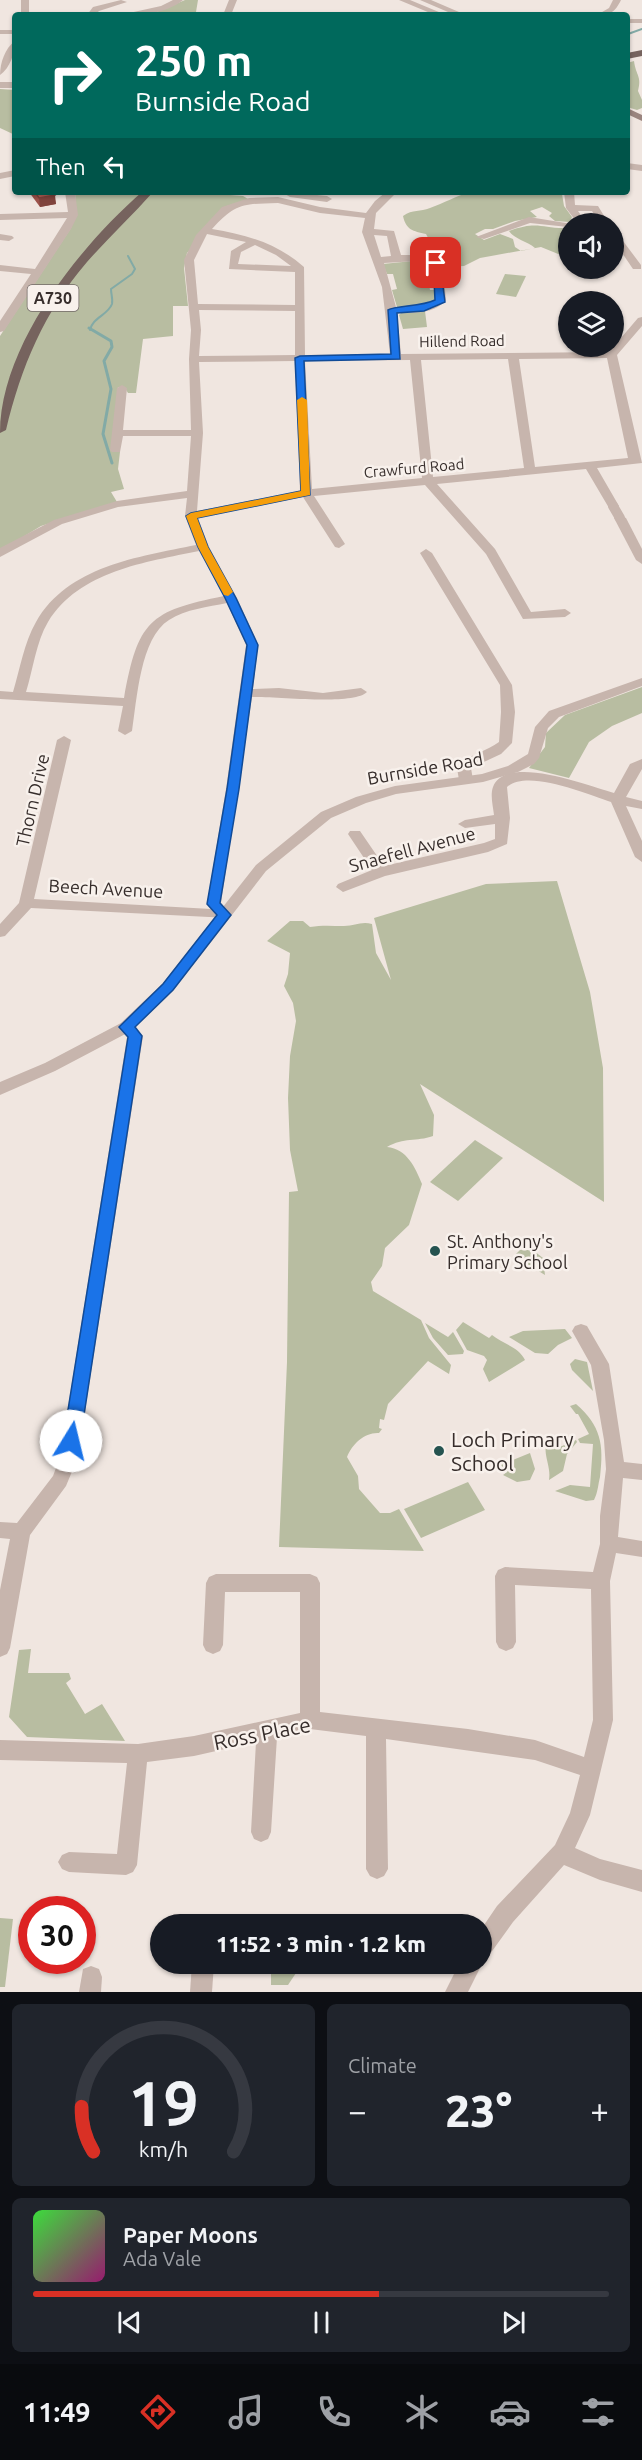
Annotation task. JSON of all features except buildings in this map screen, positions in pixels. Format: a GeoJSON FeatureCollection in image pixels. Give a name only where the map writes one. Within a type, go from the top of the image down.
{"type":"FeatureCollection","features":[{"type":"Feature","properties":{"kind":"main road","name":"A730"},"geometry":{"type":"LineString","coordinates":[[0,430],[17,367],[29,338],[45,309],[80,263],[145,195]]}},
{"type":"Feature","properties":{"kind":"street"},"geometry":{"type":"LineString","coordinates":[[141,12],[163,8],[179,0]]}},
{"type":"Feature","properties":{"kind":"street"},"geometry":{"type":"LineString","coordinates":[[403,0],[434,12]]}},
{"type":"Feature","properties":{"kind":"street"},"geometry":{"type":"LineString","coordinates":[[424,0],[454,12]]}},
{"type":"Feature","properties":{"kind":"street"},"geometry":{"type":"LineString","coordinates":[[94,12],[96,9],[123,1]]}},
{"type":"Feature","properties":{"kind":"street"},"geometry":{"type":"LineString","coordinates":[[0,72],[12,49]]}},
{"type":"Feature","properties":{"kind":"street"},"geometry":{"type":"LineString","coordinates":[[0,329],[39,272],[73,215],[70,195]]}},
{"type":"Feature","properties":{"kind":"street"},"geometry":{"type":"LineString","coordinates":[[320,210],[328,195]]}},
{"type":"Feature","properties":{"kind":"street"},"geometry":{"type":"LineString","coordinates":[[386,195],[368,216],[367,232],[387,284],[393,310],[396,357]]}},
{"type":"Feature","properties":{"kind":"street"},"geometry":{"type":"LineString","coordinates":[[569,195],[571,208],[575,213]]}},
{"type":"Feature","properties":{"kind":"street"},"geometry":{"type":"LineString","coordinates":[[224,915],[214,904],[252,645],[231,598],[203,547],[191,516],[197,433],[194,359],[196,330],[189,260],[199,237],[225,209],[249,201],[278,200],[320,210],[368,216]]}},
{"type":"Feature","properties":{"kind":"street"},"geometry":{"type":"LineString","coordinates":[[571,208],[595,208],[598,213]]}},
{"type":"Feature","properties":{"kind":"street"},"geometry":{"type":"LineString","coordinates":[[0,217],[73,215]]}},
{"type":"Feature","properties":{"kind":"street"},"geometry":{"type":"LineString","coordinates":[[481,237],[529,220],[558,223]]}},
{"type":"Feature","properties":{"kind":"street"},"geometry":{"type":"LineString","coordinates":[[206,231],[255,241],[284,254],[300,269],[300,358],[306,493],[339,544]]}},
{"type":"Feature","properties":{"kind":"street"},"geometry":{"type":"LineString","coordinates":[[367,232],[391,233],[397,259]]}},
{"type":"Feature","properties":{"kind":"street"},"geometry":{"type":"LineString","coordinates":[[255,241],[236,251],[233,267],[300,269]]}},
{"type":"Feature","properties":{"kind":"street"},"geometry":{"type":"LineString","coordinates":[[624,249],[637,267]]}},
{"type":"Feature","properties":{"kind":"street"},"geometry":{"type":"LineString","coordinates":[[378,260],[424,258],[435,261],[437,265],[441,300],[428,308],[393,310]]}},
{"type":"Feature","properties":{"kind":"street"},"geometry":{"type":"LineString","coordinates":[[0,268],[39,272]]}},
{"type":"Feature","properties":{"kind":"street"},"geometry":{"type":"LineString","coordinates":[[194,307],[300,308]]}},
{"type":"Feature","properties":{"kind":"street"},"geometry":{"type":"LineString","coordinates":[[624,341],[642,320]]}},
{"type":"Feature","properties":{"kind":"street"},"geometry":{"type":"LineString","coordinates":[[513,356],[530,471]]}},
{"type":"Feature","properties":{"kind":"street","name":"Hillend Road"},"geometry":{"type":"LineString","coordinates":[[194,359],[558,356]]}},
{"type":"Feature","properties":{"kind":"street"},"geometry":{"type":"LineString","coordinates":[[415,357],[428,482],[491,552],[527,616],[565,613]]}},
{"type":"Feature","properties":{"kind":"street"},"geometry":{"type":"LineString","coordinates":[[612,357],[638,461]]}},
{"type":"Feature","properties":{"kind":"street"},"geometry":{"type":"LineString","coordinates":[[116,450],[122,388]]}},
{"type":"Feature","properties":{"kind":"street"},"geometry":{"type":"LineString","coordinates":[[118,433],[197,433]]}},
{"type":"Feature","properties":{"kind":"street","name":"Crawfurd Road"},"geometry":{"type":"LineString","coordinates":[[191,516],[306,493],[638,461]]}},
{"type":"Feature","properties":{"kind":"street"},"geometry":{"type":"LineString","coordinates":[[591,466],[642,560]]}},
{"type":"Feature","properties":{"kind":"street"},"geometry":{"type":"LineString","coordinates":[[0,553],[58,522],[117,504],[192,494]]}},
{"type":"Feature","properties":{"kind":"street"},"geometry":{"type":"LineString","coordinates":[[18,696],[42,623],[59,601],[77,586],[108,570],[138,560],[203,547]]}},
{"type":"Feature","properties":{"kind":"street"},"geometry":{"type":"LineString","coordinates":[[426,553],[506,685],[508,712],[504,743],[496,751],[466,765],[464,768],[466,780]]}},
{"type":"Feature","properties":{"kind":"street"},"geometry":{"type":"LineString","coordinates":[[125,731],[144,641],[153,628],[162,619],[180,611],[231,598]]}},
{"type":"Feature","properties":{"kind":"street","name":"Burnside Road"},"geometry":{"type":"LineString","coordinates":[[0,1089],[51,1067],[126,1027],[168,987],[261,868],[326,814],[395,790],[495,775],[529,761],[534,755],[542,727],[554,714],[642,682]]}},
{"type":"Feature","properties":{"kind":"street"},"geometry":{"type":"LineString","coordinates":[[246,693],[279,692],[323,697],[361,692]]}},
{"type":"Feature","properties":{"kind":"street"},"geometry":{"type":"LineString","coordinates":[[0,695],[131,702]]}},
{"type":"Feature","properties":{"kind":"street","name":"Thorn Drive"},"geometry":{"type":"LineString","coordinates":[[26,903],[64,740]]}},
{"type":"Feature","properties":{"kind":"street"},"geometry":{"type":"LineString","coordinates":[[642,763],[635,767],[617,800],[642,857]]}},
{"type":"Feature","properties":{"kind":"street","name":"Snaefell Avenue"},"geometry":{"type":"LineString","coordinates":[[343,886],[381,872],[488,847],[502,841],[503,818],[499,789],[503,783],[512,778],[539,777],[642,805]]}},
{"type":"Feature","properties":{"kind":"street"},"geometry":{"type":"LineString","coordinates":[[465,824],[503,818]]}},
{"type":"Feature","properties":{"kind":"street"},"geometry":{"type":"LineString","coordinates":[[355,834],[381,872]]}},
{"type":"Feature","properties":{"kind":"street","name":"Beech Avenue"},"geometry":{"type":"LineString","coordinates":[[0,932],[24,909],[26,903],[224,915]]}},
{"type":"Feature","properties":{"kind":"street"},"geometry":{"type":"LineString","coordinates":[[0,1648],[13,1563],[22,1531],[60,1480],[69,1457],[135,1036],[126,1027]]}},
{"type":"Feature","properties":{"kind":"street"},"geometry":{"type":"LineString","coordinates":[[492,1932],[505,1914],[562,1852],[580,1815],[603,1720],[600,1581],[609,1544],[609,1516],[615,1469],[613,1440],[600,1364],[580,1331]]}},
{"type":"Feature","properties":{"kind":"street"},"geometry":{"type":"LineString","coordinates":[[615,1469],[642,1472]]}},
{"type":"Feature","properties":{"kind":"street"},"geometry":{"type":"LineString","coordinates":[[0,1530],[22,1531]]}},
{"type":"Feature","properties":{"kind":"street"},"geometry":{"type":"LineString","coordinates":[[609,1544],[642,1549]]}},
{"type":"Feature","properties":{"kind":"street"},"geometry":{"type":"LineString","coordinates":[[506,1642],[505,1576],[600,1581]]}},
{"type":"Feature","properties":{"kind":"street"},"geometry":{"type":"LineString","coordinates":[[213,1645],[216,1583],[310,1583],[310,1720]]}},
{"type":"Feature","properties":{"kind":"street","name":"Ross Place"},"geometry":{"type":"LineString","coordinates":[[0,1750],[138,1754],[194,1746],[310,1720],[535,1750],[592,1769]]}},
{"type":"Feature","properties":{"kind":"street"},"geometry":{"type":"LineString","coordinates":[[376,1729],[377,1869]]}},
{"type":"Feature","properties":{"kind":"street"},"geometry":{"type":"LineString","coordinates":[[261,1832],[267,1731]]}},
{"type":"Feature","properties":{"kind":"street"},"geometry":{"type":"LineString","coordinates":[[69,1862],[126,1864],[138,1754]]}},
{"type":"Feature","properties":{"kind":"street"},"geometry":{"type":"LineString","coordinates":[[562,1852],[587,1866],[642,1881]]}},
{"type":"Feature","properties":{"kind":"street"},"geometry":{"type":"LineString","coordinates":[[201,1992],[202,1974]]}},
{"type":"Feature","properties":{"kind":"street"},"geometry":{"type":"LineString","coordinates":[[456,1992],[466,1974]]}},
{"type":"Feature","properties":{"kind":"green space"},"geometry":{"type":"Polygon","coordinates":[[[185,0],[198,0],[196,12],[156,12],[185,0]]]}},
{"type":"Feature","properties":{"kind":"green space"},"geometry":{"type":"Polygon","coordinates":[[[634,61],[639,79],[638,91],[642,100],[642,108],[637,110],[630,108],[630,62],[634,61]]]}},
{"type":"Feature","properties":{"kind":"green space"},"geometry":{"type":"Polygon","coordinates":[[[0,89],[12,90],[12,134],[0,128],[0,89]]]}},
{"type":"Feature","properties":{"kind":"green space"},"geometry":{"type":"Polygon","coordinates":[[[75,195],[230,195],[243,196],[250,200],[231,205],[187,253],[184,268],[188,306],[173,306],[173,336],[143,339],[136,393],[128,393],[125,388],[118,387],[112,452],[120,452],[118,469],[124,489],[111,492],[117,502],[41,526],[0,551],[0,336],[71,228],[76,206],[75,195]]]}},
{"type":"Feature","properties":{"kind":"green space"},"geometry":{"type":"Polygon","coordinates":[[[460,195],[562,195],[564,206],[569,213],[558,213],[558,221],[555,221],[549,216],[552,213],[542,207],[530,211],[537,217],[485,229],[475,234],[484,240],[500,234],[513,239],[515,247],[521,251],[480,258],[464,266],[440,267],[435,261],[434,249],[426,234],[411,229],[406,224],[403,216],[410,212],[430,208],[460,195]]]}},
{"type":"Feature","properties":{"kind":"green space"},"geometry":{"type":"Polygon","coordinates":[[[534,225],[558,228],[558,254],[541,247],[533,249],[535,248],[509,231],[534,225]]]}},
{"type":"Feature","properties":{"kind":"green space"},"geometry":{"type":"Polygon","coordinates":[[[422,260],[432,263],[435,278],[428,279],[430,290],[437,290],[438,299],[428,306],[397,307],[392,290],[397,289],[393,274],[387,274],[383,264],[422,260]]]}},
{"type":"Feature","properties":{"kind":"green space"},"geometry":{"type":"Polygon","coordinates":[[[505,274],[526,276],[516,297],[496,294],[505,274]]]}},
{"type":"Feature","properties":{"kind":"green space"},"geometry":{"type":"Polygon","coordinates":[[[425,311],[427,327],[403,329],[399,315],[402,312],[425,311]]]}},
{"type":"Feature","properties":{"kind":"green space"},"geometry":{"type":"Polygon","coordinates":[[[642,687],[642,713],[612,726],[589,742],[569,778],[529,768],[545,747],[546,733],[565,715],[642,687]]]}},
{"type":"Feature","properties":{"kind":"green space"},"geometry":{"type":"Polygon","coordinates":[[[557,881],[590,992],[603,1068],[604,1202],[420,1084],[434,1115],[433,1136],[399,1142],[387,1147],[394,1148],[405,1155],[413,1165],[422,1184],[409,1225],[385,1248],[382,1266],[371,1282],[373,1291],[421,1320],[429,1338],[451,1365],[449,1374],[428,1361],[388,1404],[384,1420],[380,1419],[379,1428],[382,1429],[379,1433],[369,1434],[360,1440],[347,1457],[358,1476],[359,1489],[380,1513],[390,1513],[399,1509],[424,1551],[279,1547],[287,1362],[289,1192],[298,1191],[290,1150],[288,1098],[290,1056],[296,1021],[293,1003],[284,986],[290,953],[267,941],[290,921],[303,921],[310,927],[372,924],[376,953],[391,980],[374,918],[486,884],[557,881]]]}},
{"type":"Feature","properties":{"kind":"green space"},"geometry":{"type":"Polygon","coordinates":[[[475,1140],[503,1158],[458,1201],[430,1182],[475,1140]]]}},
{"type":"Feature","properties":{"kind":"green space"},"geometry":{"type":"Polygon","coordinates":[[[527,1249],[543,1258],[545,1275],[514,1256],[520,1250],[527,1249]]]}},
{"type":"Feature","properties":{"kind":"green space"},"geometry":{"type":"Polygon","coordinates":[[[463,1322],[489,1338],[492,1335],[510,1346],[525,1360],[489,1382],[483,1369],[487,1360],[484,1356],[467,1350],[456,1330],[463,1322]]]}},
{"type":"Feature","properties":{"kind":"green space"},"geometry":{"type":"Polygon","coordinates":[[[425,1323],[448,1337],[453,1332],[464,1351],[463,1354],[448,1355],[433,1338],[425,1323]]]}},
{"type":"Feature","properties":{"kind":"green space"},"geometry":{"type":"Polygon","coordinates":[[[565,1329],[572,1338],[558,1345],[548,1354],[535,1353],[509,1337],[523,1331],[565,1329]]]}},
{"type":"Feature","properties":{"kind":"green space"},"geometry":{"type":"Polygon","coordinates":[[[575,1359],[587,1362],[593,1391],[572,1370],[570,1364],[575,1359]]]}},
{"type":"Feature","properties":{"kind":"green space"},"geometry":{"type":"Polygon","coordinates":[[[576,1404],[596,1428],[601,1445],[600,1477],[594,1500],[586,1501],[555,1491],[570,1485],[590,1487],[593,1444],[580,1443],[578,1439],[589,1434],[578,1414],[570,1406],[576,1404]]]}},
{"type":"Feature","properties":{"kind":"green space"},"geometry":{"type":"Polygon","coordinates":[[[576,1440],[577,1442],[567,1454],[563,1471],[549,1480],[546,1449],[549,1441],[555,1449],[576,1440]]]}},
{"type":"Feature","properties":{"kind":"green space"},"geometry":{"type":"Polygon","coordinates":[[[530,1453],[535,1469],[530,1480],[517,1482],[503,1475],[507,1472],[501,1465],[530,1453]]]}},
{"type":"Feature","properties":{"kind":"green space"},"geometry":{"type":"Polygon","coordinates":[[[468,1482],[485,1510],[421,1538],[404,1509],[468,1482]]]}},
{"type":"Feature","properties":{"kind":"green space"},"geometry":{"type":"Polygon","coordinates":[[[31,1649],[28,1673],[69,1673],[71,1679],[66,1683],[85,1714],[102,1704],[125,1741],[27,1737],[9,1717],[19,1650],[31,1649]]]}},
{"type":"Feature","properties":{"kind":"green space"},"geometry":{"type":"Polygon","coordinates":[[[0,1918],[13,1919],[5,1987],[0,1987],[0,1918]]]}},
{"type":"Feature","properties":{"kind":"green space"},"geometry":{"type":"Polygon","coordinates":[[[271,1974],[295,1974],[288,1985],[271,1985],[271,1974]]]}},
{"type":"Feature","properties":{"kind":"waterway"},"geometry":{"type":"LineString","coordinates":[[630,33],[642,29]]}},
{"type":"Feature","properties":{"kind":"waterway"},"geometry":{"type":"LineString","coordinates":[[90,329],[94,322],[110,308],[111,289],[132,274],[135,269],[128,256]]}},
{"type":"Feature","properties":{"kind":"waterway"},"geometry":{"type":"LineString","coordinates":[[90,329],[111,341],[112,347],[104,361],[111,389],[103,434],[112,463]]}},
{"type":"Feature","properties":{"kind":"slow traffic"},"geometry":{"type":"LineString","coordinates":[[228,592],[203,547],[191,516],[306,493],[302,400]]}},
{"type":"Feature","properties":{"kind":"place","name":"St. Anthony's Primary School"},"geometry":{"type":"Point","coordinates":[435,1251]}},
{"type":"Feature","properties":{"kind":"place","name":"Loch Primary School"},"geometry":{"type":"Point","coordinates":[439,1451]}},
{"type":"Feature","properties":{"kind":"route"},"geometry":{"type":"LineString","coordinates":[[71,1441],[135,1036],[126,1027],[168,987],[224,915],[214,904],[216,883],[233,789],[252,645],[231,598],[203,547],[191,516],[306,493],[300,358],[396,357],[393,310],[424,308],[440,302],[436,263]]}}]}
